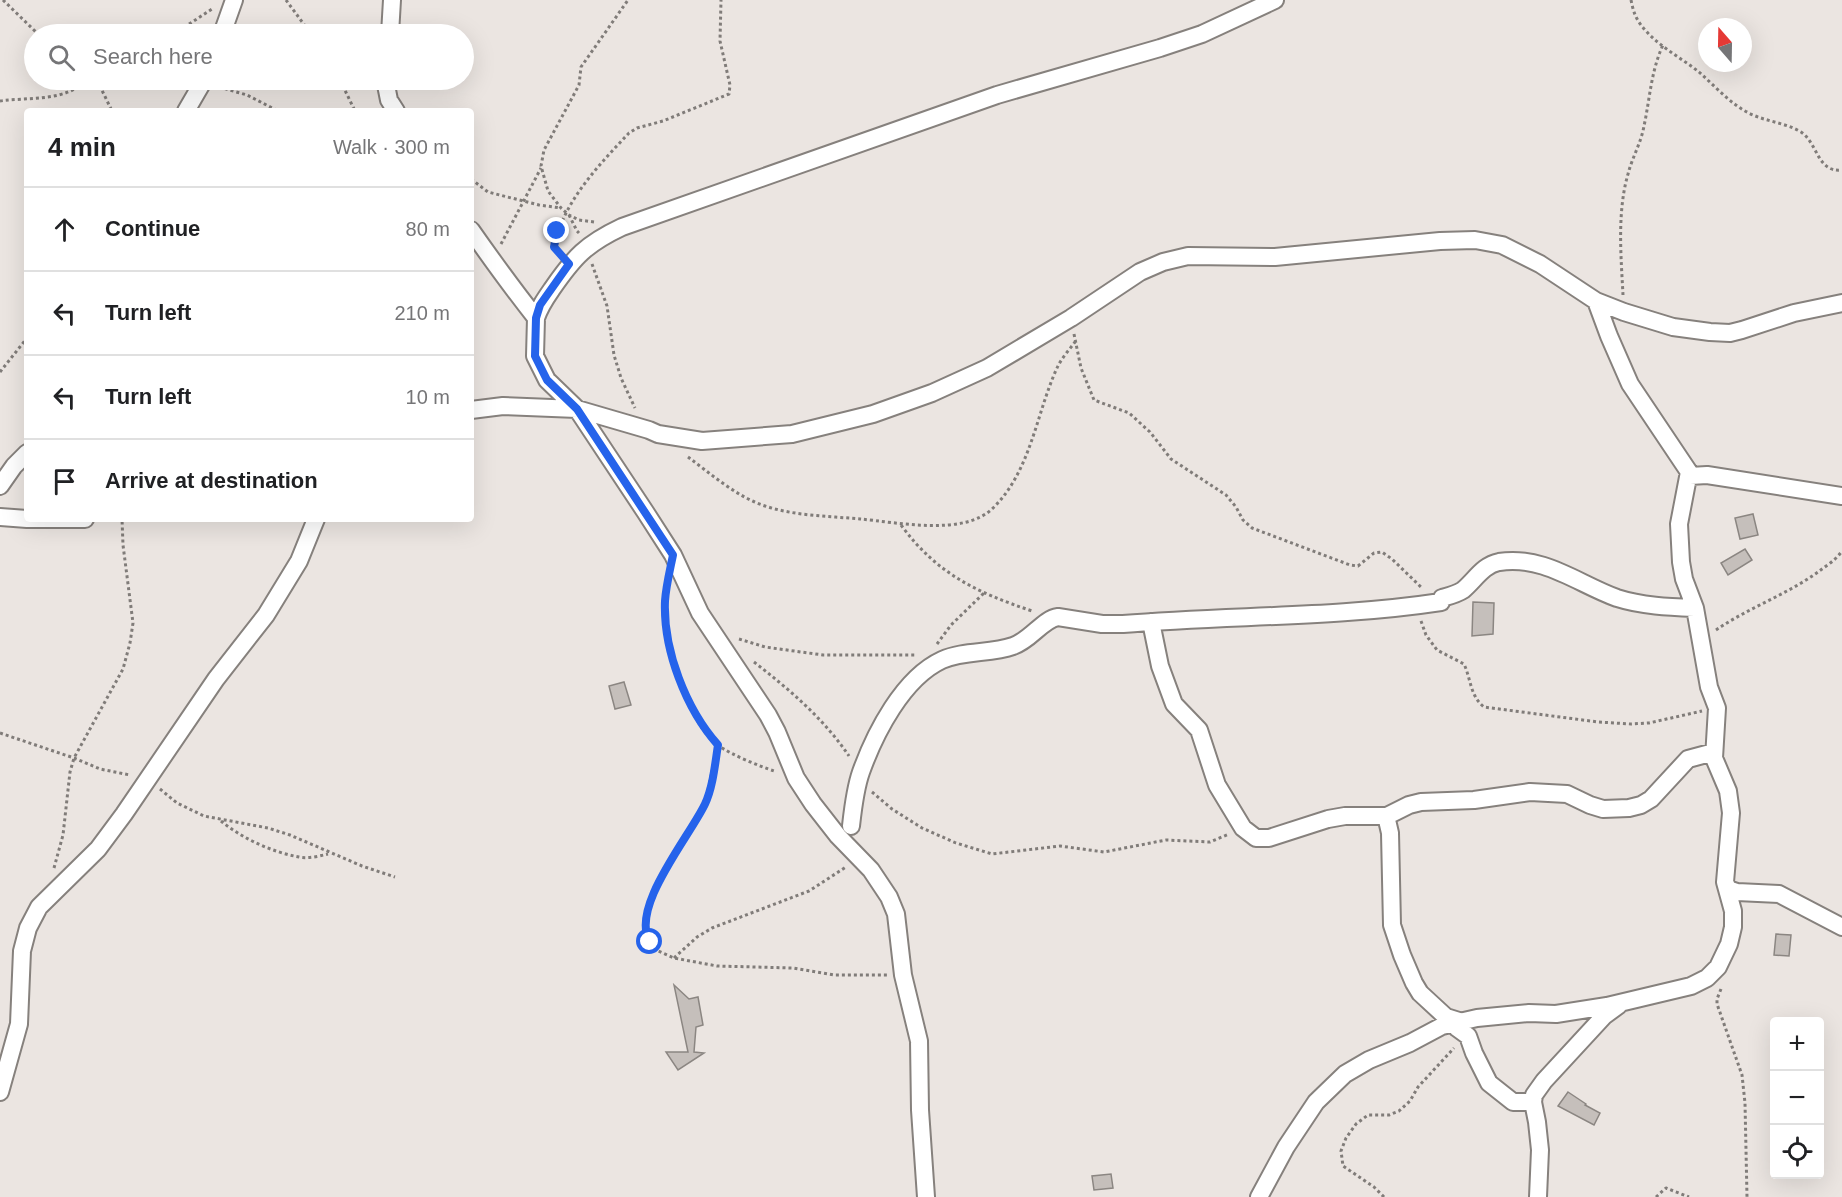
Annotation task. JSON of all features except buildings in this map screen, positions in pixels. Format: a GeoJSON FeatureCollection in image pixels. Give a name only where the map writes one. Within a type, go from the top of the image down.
{"type":"FeatureCollection","features":[{"type":"Feature","properties":{"kind":"street"},"geometry":{"type":"LineString","coordinates":[[391,24],[392,0]]}},
{"type":"Feature","properties":{"kind":"street"},"geometry":{"type":"LineString","coordinates":[[926,1197],[920,1110],[919,1041],[903,975],[896,914],[881,883],[813,804],[796,778],[777,732],[700,613],[673,555],[577,409],[547,380],[535,356],[536,318],[540,305],[579,253],[622,227],[997,95],[1202,34],[1275,0]]}},
{"type":"Feature","properties":{"kind":"street"},"geometry":{"type":"LineString","coordinates":[[223,24],[226,3]]}},
{"type":"Feature","properties":{"kind":"street"},"geometry":{"type":"LineString","coordinates":[[188,108],[198,90]]}},
{"type":"Feature","properties":{"kind":"street"},"geometry":{"type":"LineString","coordinates":[[387,90],[389,100],[394,108]]}},
{"type":"Feature","properties":{"kind":"street"},"geometry":{"type":"LineString","coordinates":[[474,237],[484,246],[498,270],[536,318]]}},
{"type":"Feature","properties":{"kind":"street"},"geometry":{"type":"LineString","coordinates":[[474,410],[503,406],[577,409],[658,434],[702,441],[792,434],[873,414],[932,393],[987,368],[1071,318],[1140,272],[1175,258],[1188,256],[1275,257],[1440,241],[1475,240],[1502,245],[1540,264],[1596,301],[1624,312],[1673,327],[1730,333],[1794,313],[1842,303]]}},
{"type":"Feature","properties":{"kind":"street"},"geometry":{"type":"LineString","coordinates":[[1259,1197],[1286,1147],[1316,1102],[1345,1074],[1369,1060],[1410,1044],[1435,1029],[1465,1029],[1528,1013],[1556,1014],[1623,1002],[1691,986],[1713,973],[1725,955],[1733,927],[1733,912],[1725,882],[1731,813],[1728,791],[1713,752],[1717,708],[1710,687],[1695,608],[1684,579],[1679,546],[1679,524],[1690,476],[1680,456],[1630,384],[1596,301]]}},
{"type":"Feature","properties":{"kind":"street"},"geometry":{"type":"LineString","coordinates":[[0,486],[24,456]]}},
{"type":"Feature","properties":{"kind":"street"},"geometry":{"type":"LineString","coordinates":[[1690,476],[1707,475],[1842,496]]}},
{"type":"Feature","properties":{"kind":"street"},"geometry":{"type":"LineString","coordinates":[[0,517],[24,519]]}},
{"type":"Feature","properties":{"kind":"street"},"geometry":{"type":"LineString","coordinates":[[0,1092],[19,1024],[22,951],[28,928],[39,908],[98,849],[216,679],[267,615],[298,561],[315,522]]}},
{"type":"Feature","properties":{"kind":"street"},"geometry":{"type":"LineString","coordinates":[[851,826],[861,772],[890,709],[907,687],[942,660],[1015,646],[1029,639],[1052,618],[1102,624],[1347,612],[1415,606],[1441,602],[1442,598],[1462,590],[1488,566],[1502,562],[1537,564],[1553,568],[1608,594],[1631,602],[1695,608]]}},
{"type":"Feature","properties":{"kind":"street"},"geometry":{"type":"LineString","coordinates":[[1151,622],[1160,666],[1174,704],[1199,730],[1217,785],[1243,828],[1256,838],[1269,838],[1328,819],[1389,815],[1421,802],[1474,800],[1540,791],[1567,794],[1603,809],[1629,808],[1651,799],[1688,759],[1713,752]]}},
{"type":"Feature","properties":{"kind":"street"},"geometry":{"type":"LineString","coordinates":[[1389,815],[1387,819],[1390,833],[1392,925],[1414,983],[1420,993],[1446,1017],[1465,1029],[1473,1053],[1489,1083],[1514,1102],[1533,1102]]}},
{"type":"Feature","properties":{"kind":"street"},"geometry":{"type":"LineString","coordinates":[[1725,882],[1728,889],[1737,892],[1779,894],[1842,927]]}},
{"type":"Feature","properties":{"kind":"street"},"geometry":{"type":"LineString","coordinates":[[1538,1197],[1540,1150],[1534,1095],[1544,1081],[1604,1016],[1623,1002]]}},
{"type":"Feature","properties":{"kind":"path"},"geometry":{"type":"LineString","coordinates":[[3,0],[28,24]]}},
{"type":"Feature","properties":{"kind":"path"},"geometry":{"type":"LineString","coordinates":[[286,0],[304,24]]}},
{"type":"Feature","properties":{"kind":"path"},"geometry":{"type":"LineString","coordinates":[[498,270],[500,246],[541,166],[544,150],[579,85],[581,67],[628,0]]}},
{"type":"Feature","properties":{"kind":"path"},"geometry":{"type":"LineString","coordinates":[[569,264],[554,247],[557,231],[565,212],[591,177],[635,129],[663,121],[729,94],[730,85],[720,41],[721,0]]}},
{"type":"Feature","properties":{"kind":"path"},"geometry":{"type":"LineString","coordinates":[[1631,0],[1633,13],[1652,38],[1742,110],[1754,116],[1792,127],[1804,134],[1824,164],[1830,169],[1842,170]]}},
{"type":"Feature","properties":{"kind":"path"},"geometry":{"type":"LineString","coordinates":[[191,24],[226,3]]}},
{"type":"Feature","properties":{"kind":"path"},"geometry":{"type":"LineString","coordinates":[[1624,312],[1621,244],[1624,190],[1644,128],[1654,67],[1663,45]]}},
{"type":"Feature","properties":{"kind":"path"},"geometry":{"type":"LineString","coordinates":[[0,101],[65,93],[72,90]]}},
{"type":"Feature","properties":{"kind":"path"},"geometry":{"type":"LineString","coordinates":[[102,90],[111,108]]}},
{"type":"Feature","properties":{"kind":"path"},"geometry":{"type":"LineString","coordinates":[[345,90],[354,108]]}},
{"type":"Feature","properties":{"kind":"path"},"geometry":{"type":"LineString","coordinates":[[541,166],[548,191],[565,212],[579,220],[622,227]]}},
{"type":"Feature","properties":{"kind":"path"},"geometry":{"type":"LineString","coordinates":[[474,181],[488,192],[522,202],[561,208]]}},
{"type":"Feature","properties":{"kind":"path"},"geometry":{"type":"LineString","coordinates":[[596,241],[587,254],[596,271],[607,306],[614,355],[632,402],[650,430]]}},
{"type":"Feature","properties":{"kind":"path"},"geometry":{"type":"LineString","coordinates":[[1071,318],[1081,368],[1094,400],[1129,413],[1150,432],[1171,459],[1226,495],[1243,520],[1252,528],[1350,565],[1358,566],[1377,552],[1382,552],[1428,594],[1441,602]]}},
{"type":"Feature","properties":{"kind":"path"},"geometry":{"type":"LineString","coordinates":[[0,372],[24,342]]}},
{"type":"Feature","properties":{"kind":"path"},"geometry":{"type":"LineString","coordinates":[[683,453],[725,484],[764,506],[791,513],[863,519],[901,525],[934,526],[960,523],[977,518],[992,509],[1024,461],[1057,366],[1075,342]]}},
{"type":"Feature","properties":{"kind":"path"},"geometry":{"type":"LineString","coordinates":[[55,891],[54,868],[63,835],[70,772],[74,758],[123,669],[130,643],[133,623],[122,522]]}},
{"type":"Feature","properties":{"kind":"path"},"geometry":{"type":"LineString","coordinates":[[901,525],[914,542],[951,575],[984,592],[1052,618]]}},
{"type":"Feature","properties":{"kind":"path"},"geometry":{"type":"LineString","coordinates":[[1700,641],[1729,621],[1795,588],[1830,563],[1842,551]]}},
{"type":"Feature","properties":{"kind":"path"},"geometry":{"type":"LineString","coordinates":[[673,555],[665,601],[668,637],[690,705],[703,729],[718,745],[764,768],[796,778]]}},
{"type":"Feature","properties":{"kind":"path"},"geometry":{"type":"LineString","coordinates":[[934,649],[951,625],[984,592]]}},
{"type":"Feature","properties":{"kind":"path"},"geometry":{"type":"LineString","coordinates":[[1415,606],[1426,635],[1437,650],[1464,664],[1472,692],[1484,707],[1598,722],[1631,724],[1649,723],[1717,708]]}},
{"type":"Feature","properties":{"kind":"path"},"geometry":{"type":"LineString","coordinates":[[736,639],[765,647],[823,655],[918,656]]}},
{"type":"Feature","properties":{"kind":"path"},"geometry":{"type":"LineString","coordinates":[[751,660],[807,706],[835,734],[871,791],[922,828],[956,843],[992,854],[1060,846],[1104,852],[1166,840],[1204,842],[1243,828]]}},
{"type":"Feature","properties":{"kind":"path"},"geometry":{"type":"LineString","coordinates":[[0,733],[100,769],[147,779],[177,802],[204,816],[268,828],[290,835],[330,854],[395,877]]}},
{"type":"Feature","properties":{"kind":"path"},"geometry":{"type":"LineString","coordinates":[[718,745],[705,803],[662,876],[649,908],[645,923],[645,936],[656,950],[674,958],[717,966],[793,968],[834,975],[903,975]]}},
{"type":"Feature","properties":{"kind":"path"},"geometry":{"type":"LineString","coordinates":[[219,820],[233,831],[283,853],[310,858],[330,854]]}},
{"type":"Feature","properties":{"kind":"path"},"geometry":{"type":"LineString","coordinates":[[674,958],[697,937],[712,928],[809,891],[829,880],[858,858]]}},
{"type":"Feature","properties":{"kind":"path"},"geometry":{"type":"LineString","coordinates":[[1724,984],[1717,1004],[1742,1075],[1745,1103],[1747,1197]]}},
{"type":"Feature","properties":{"kind":"path"},"geometry":{"type":"LineString","coordinates":[[1384,1197],[1374,1186],[1343,1166],[1341,1151],[1346,1138],[1365,1116],[1389,1115],[1399,1111],[1410,1101],[1418,1087],[1450,1052],[1465,1029]]}},
{"type":"Feature","properties":{"kind":"path"},"geometry":{"type":"LineString","coordinates":[[1656,1197],[1666,1188],[1689,1197]]}},
{"type":"Feature","properties":{"kind":"route"},"geometry":{"type":"LineString","coordinates":[[557,231],[554,247],[569,264],[540,305],[536,318],[535,356],[547,380],[577,409],[673,555],[665,601],[668,637],[690,705],[703,729],[718,745],[714,773],[705,803],[662,876],[649,908],[645,923],[645,936],[650,942]]}}]}
